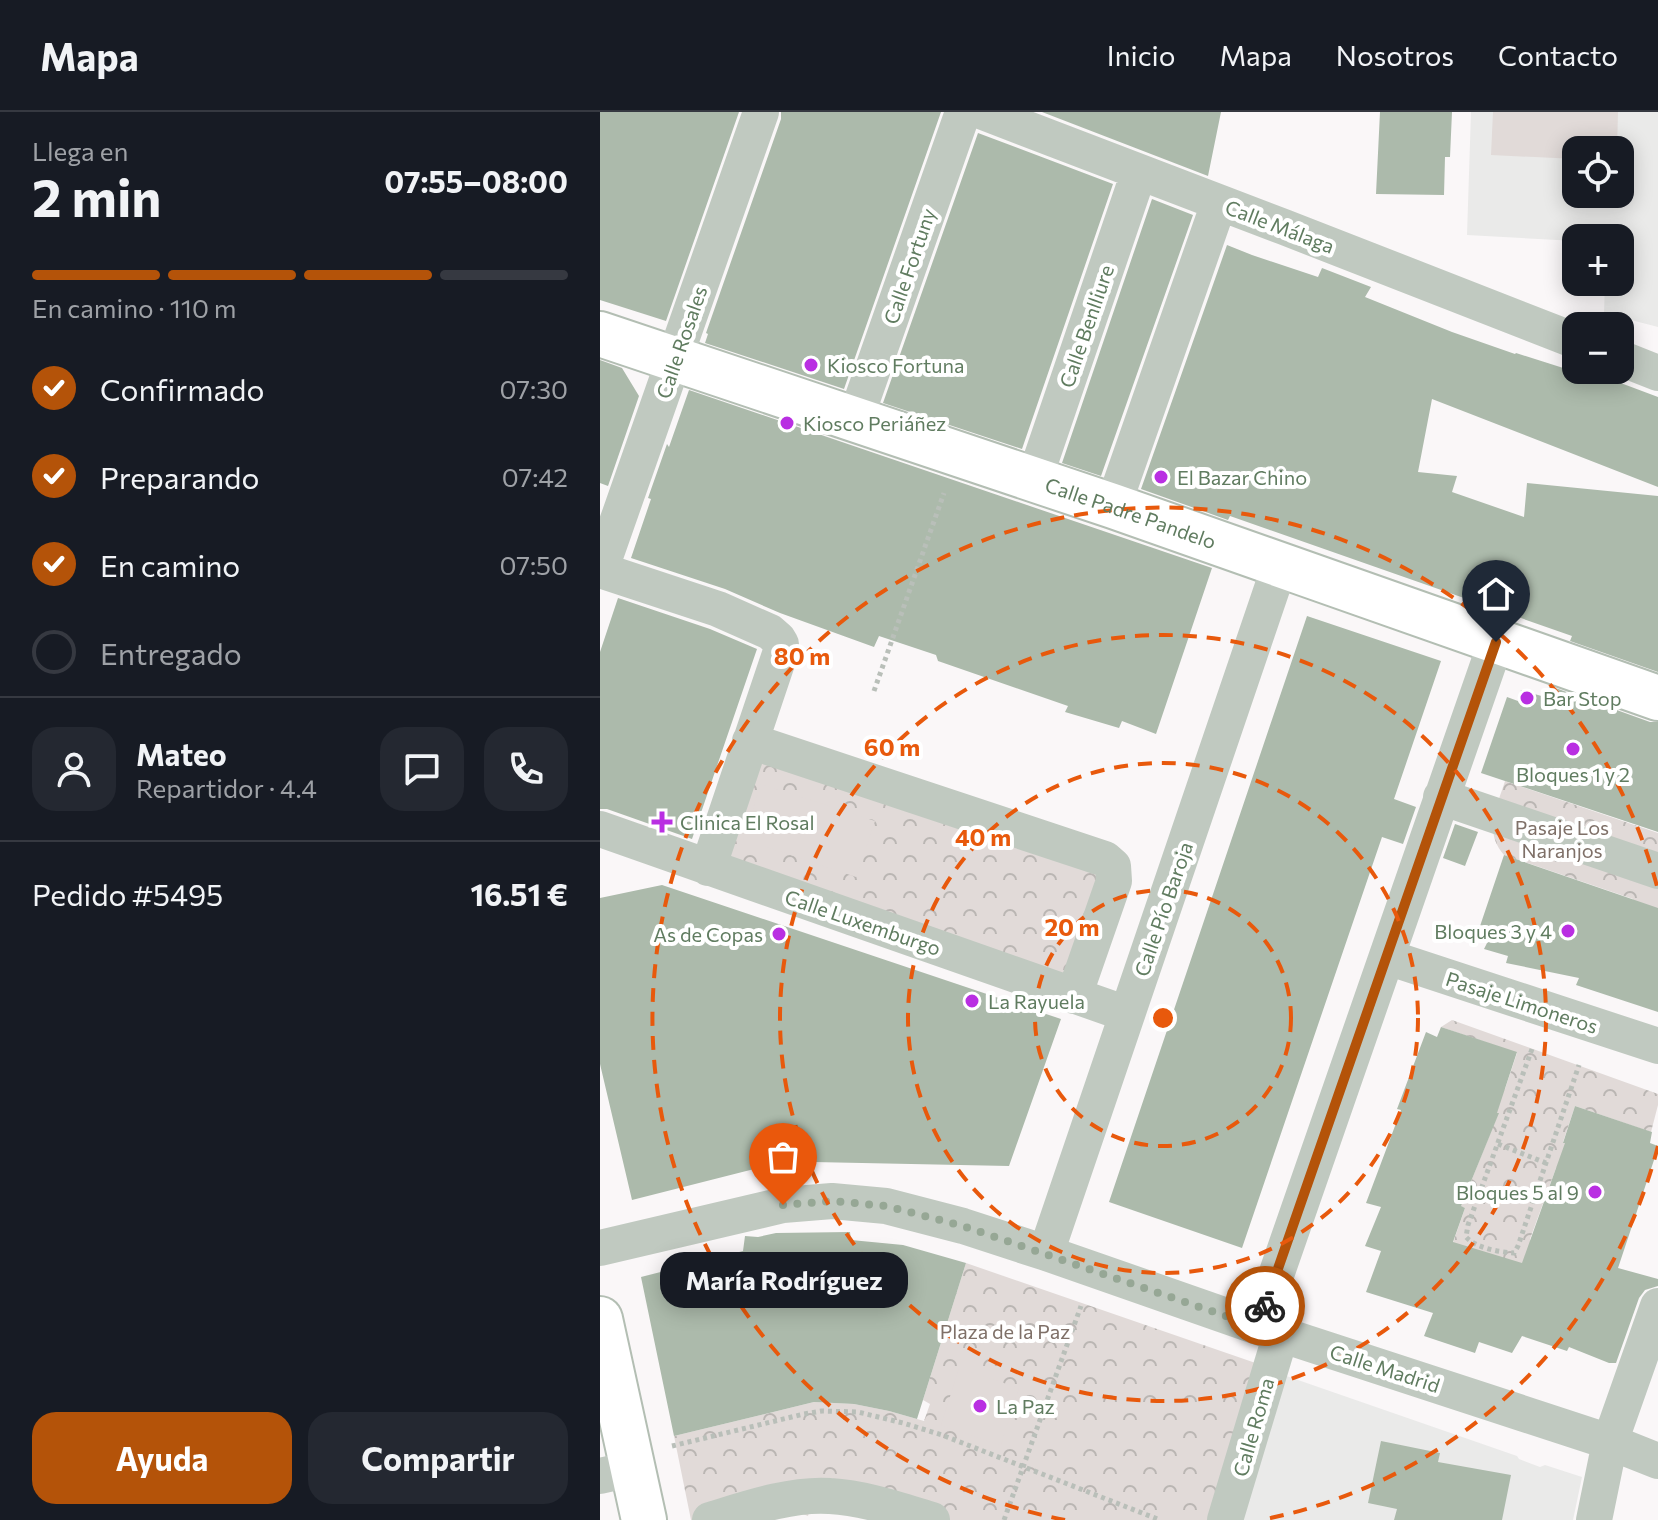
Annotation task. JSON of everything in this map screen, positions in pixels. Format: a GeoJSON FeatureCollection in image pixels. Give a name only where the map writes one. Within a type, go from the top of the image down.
{"type":"FeatureCollection","features":[{"type":"Feature","properties":{"kind":"street","name":"Calle Rosales"},"geometry":{"type":"LineString","coordinates":[[600,570],[761,112]]}},
{"type":"Feature","properties":{"kind":"street","name":"Calle Fortuny"},"geometry":{"type":"LineString","coordinates":[[855,420],[963,112]]}},
{"type":"Feature","properties":{"kind":"street","name":"Calle Málaga"},"geometry":{"type":"LineString","coordinates":[[983,112],[1562,336]]}},
{"type":"Feature","properties":{"kind":"street","name":"Calle Benlliure"},"geometry":{"type":"LineString","coordinates":[[1034,480],[1139,172]]}},
{"type":"Feature","properties":{"kind":"street"},"geometry":{"type":"LineString","coordinates":[[1113,506],[1219,203]]}},
{"type":"Feature","properties":{"kind":"street","name":"Calle Padre Pandelo"},"geometry":{"type":"LineString","coordinates":[[600,334],[1113,506],[1658,698]]}},
{"type":"Feature","properties":{"kind":"street"},"geometry":{"type":"LineString","coordinates":[[1634,364],[1658,373]]}},
{"type":"Feature","properties":{"kind":"street","name":"Calle Pío Baroja"},"geometry":{"type":"LineString","coordinates":[[1046,1253],[1280,565]]}},
{"type":"Feature","properties":{"kind":"street"},"geometry":{"type":"LineString","coordinates":[[600,570],[718,609],[770,632],[781,644],[708,868]]}},
{"type":"Feature","properties":{"kind":"street","name":"Calle Roma"},"geometry":{"type":"LineString","coordinates":[[1225,1520],[1270,1331],[1387,957],[1496,642]]}},
{"type":"Feature","properties":{"kind":"street"},"geometry":{"type":"LineString","coordinates":[[750,741],[1105,859],[1113,866],[1114,881],[1074,996]]}},
{"type":"Feature","properties":{"kind":"street"},"geometry":{"type":"LineString","coordinates":[[1441,797],[1658,871]]}},
{"type":"Feature","properties":{"kind":"street","name":"Calle Luxemburgo"},"geometry":{"type":"LineString","coordinates":[[600,829],[1127,1014]]}},
{"type":"Feature","properties":{"kind":"street","name":"Pasaje Limoneros"},"geometry":{"type":"LineString","coordinates":[[1387,957],[1658,1046]]}},
{"type":"Feature","properties":{"kind":"street","name":"Calle Madrid"},"geometry":{"type":"LineString","coordinates":[[600,1248],[783,1205],[832,1201],[886,1206],[963,1226],[1046,1253],[1270,1331],[1610,1442],[1658,1461]]}},
{"type":"Feature","properties":{"kind":"street"},"geometry":{"type":"LineString","coordinates":[[1594,1520],[1610,1442],[1658,1306]]}},
{"type":"Feature","properties":{"kind":"street"},"geometry":{"type":"LineString","coordinates":[[600,1319],[620,1467],[644,1520]]}},
{"type":"Feature","properties":{"kind":"street"},"geometry":{"type":"LineString","coordinates":[[710,1520],[804,1496],[829,1495],[860,1499],[932,1520]]}},
{"type":"Feature","properties":{"kind":"path"},"geometry":{"type":"LineString","coordinates":[[874,691],[958,454]]}},
{"type":"Feature","properties":{"kind":"path","name":"Pasaje Limoneros"},"geometry":{"type":"LineString","coordinates":[[1532,1049],[1468,1225],[1466,1237],[1470,1242],[1514,1253],[1579,1065]]}},
{"type":"Feature","properties":{"kind":"path"},"geometry":{"type":"LineString","coordinates":[[1498,1144],[1546,1163]]}},
{"type":"Feature","properties":{"kind":"path"},"geometry":{"type":"LineString","coordinates":[[1004,1520],[1094,1270]]}},
{"type":"Feature","properties":{"kind":"path"},"geometry":{"type":"LineString","coordinates":[[620,1467],[804,1414],[858,1412],[942,1435],[1160,1520]]}},
{"type":"Feature","properties":{"kind":"shaded area"},"geometry":{"type":"Polygon","coordinates":[[[1471,112],[1658,112],[1658,327],[1634,321],[1634,312],[1604,312],[1605,296],[1634,296],[1634,224],[1562,224],[1562,240],[1467,235],[1471,112]]]}},
{"type":"Feature","properties":{"kind":"shaded area"},"geometry":{"type":"Polygon","coordinates":[[[1275,1372],[1517,1456],[1540,1467],[1545,1465],[1582,1477],[1573,1520],[1231,1520],[1275,1372]]]}},
{"type":"Feature","properties":{"kind":"green space"},"geometry":{"type":"Polygon","coordinates":[[[1493,112],[1618,112],[1617,136],[1562,136],[1562,158],[1491,155],[1493,112]]]}},
{"type":"Feature","properties":{"kind":"green space"},"geometry":{"type":"Polygon","coordinates":[[[750,741],[1105,859],[1074,996],[708,868],[750,741]]]}},
{"type":"Feature","properties":{"kind":"green space","name":"Pasaje Los Naranjos"},"geometry":{"type":"Polygon","coordinates":[[[1505,781],[1658,833],[1658,908],[1626,921],[1633,899],[1504,855],[1494,837],[1493,828],[1505,781]]]}},
{"type":"Feature","properties":{"kind":"green space"},"geometry":{"type":"Polygon","coordinates":[[[761,784],[875,821],[856,877],[743,839],[761,784]]]}},
{"type":"Feature","properties":{"kind":"green space"},"geometry":{"type":"Polygon","coordinates":[[[1452,1020],[1658,1094],[1651,1132],[1575,1106],[1563,1142],[1584,1148],[1556,1168],[1530,1239],[1539,1269],[1453,1243],[1465,1208],[1444,1200],[1470,1184],[1498,1114],[1478,1105],[1505,1089],[1517,1053],[1441,1027],[1452,1020]]]}},
{"type":"Feature","properties":{"kind":"green space","name":"Plaza de la Paz"},"geometry":{"type":"Polygon","coordinates":[[[966,1263],[1270,1368],[1231,1520],[915,1520],[813,1498],[808,1516],[777,1504],[737,1520],[691,1520],[674,1436],[814,1402],[854,1404],[924,1421],[930,1404],[923,1400],[966,1263]]]}},
{"type":"Feature","properties":{"kind":"green space","name":"La Paz"},"geometry":{"type":"Polygon","coordinates":[[[959,1368],[1019,1388],[1001,1445],[941,1425],[959,1368]]]}},
{"type":"Feature","properties":{"kind":"building"},"geometry":{"type":"Polygon","coordinates":[[[600,112],[739,112],[666,321],[600,300],[600,112]]]}},
{"type":"Feature","properties":{"kind":"building"},"geometry":{"type":"Polygon","coordinates":[[[781,112],[941,112],[844,389],[705,343],[781,112]]]}},
{"type":"Feature","properties":{"kind":"building"},"geometry":{"type":"Polygon","coordinates":[[[1042,112],[1221,112],[1208,176],[1042,112]]]}},
{"type":"Feature","properties":{"kind":"building"},"geometry":{"type":"Polygon","coordinates":[[[1380,112],[1452,112],[1450,157],[1445,157],[1444,195],[1376,194],[1380,112]]]}},
{"type":"Feature","properties":{"kind":"building"},"geometry":{"type":"Polygon","coordinates":[[[978,133],[1113,184],[1022,449],[883,403],[978,133]]]}},
{"type":"Feature","properties":{"kind":"building"},"geometry":{"type":"Polygon","coordinates":[[[1152,199],[1193,215],[1101,476],[1062,463],[1152,199]]]}},
{"type":"Feature","properties":{"kind":"building"},"geometry":{"type":"Polygon","coordinates":[[[1227,245],[1318,277],[1322,268],[1371,287],[1365,297],[1452,332],[1562,368],[1562,384],[1623,384],[1658,397],[1658,487],[1432,399],[1418,472],[1457,476],[1452,492],[1524,517],[1527,483],[1658,496],[1658,672],[1570,641],[1572,636],[1230,516],[1228,520],[1141,489],[1227,245]]]}},
{"type":"Feature","properties":{"kind":"building"},"geometry":{"type":"Polygon","coordinates":[[[600,360],[622,368],[639,396],[608,486],[600,483],[600,360]]]}},
{"type":"Feature","properties":{"kind":"building"},"geometry":{"type":"Polygon","coordinates":[[[689,390],[1212,568],[1156,734],[1122,721],[1119,728],[1065,712],[1068,706],[938,661],[936,655],[879,636],[874,647],[780,613],[725,589],[631,558],[651,499],[648,498],[689,390]]]}},
{"type":"Feature","properties":{"kind":"building"},"geometry":{"type":"Polygon","coordinates":[[[618,598],[710,629],[757,649],[692,839],[600,809],[600,652],[618,598]]]}},
{"type":"Feature","properties":{"kind":"building"},"geometry":{"type":"Polygon","coordinates":[[[1307,616],[1441,661],[1394,799],[1416,807],[1403,844],[1382,837],[1242,1248],[1109,1202],[1307,616]]]}},
{"type":"Feature","properties":{"kind":"building","name":"Bloques 1 y 2"},"geometry":{"type":"Polygon","coordinates":[[[1550,686],[1650,722],[1658,722],[1658,832],[1481,773],[1507,697],[1518,701],[1521,690],[1545,697],[1550,686]]]}},
{"type":"Feature","properties":{"kind":"building"},"geometry":{"type":"Polygon","coordinates":[[[1455,824],[1478,832],[1465,866],[1443,858],[1455,824]]]}},
{"type":"Feature","properties":{"kind":"building","name":"Bloques 3 y 4"},"geometry":{"type":"Polygon","coordinates":[[[1504,855],[1658,908],[1658,1012],[1576,985],[1579,978],[1506,963],[1508,956],[1484,949],[1489,939],[1477,935],[1504,855]]]}},
{"type":"Feature","properties":{"kind":"building"},"geometry":{"type":"Polygon","coordinates":[[[662,885],[1061,1019],[1009,1166],[764,1161],[766,1166],[632,1200],[600,1064],[600,898],[662,885]]]}},
{"type":"Feature","properties":{"kind":"building","name":"Bloques 5 al 9"},"geometry":{"type":"Polygon","coordinates":[[[1441,1027],[1517,1052],[1499,1113],[1461,1206],[1465,1208],[1453,1242],[1522,1263],[1575,1106],[1652,1132],[1650,1143],[1658,1148],[1618,1268],[1658,1279],[1658,1286],[1645,1290],[1639,1298],[1616,1363],[1569,1347],[1567,1351],[1522,1336],[1512,1353],[1479,1342],[1475,1353],[1424,1336],[1433,1313],[1366,1292],[1381,1251],[1365,1246],[1381,1207],[1366,1203],[1426,1032],[1437,1037],[1441,1027]]]}},
{"type":"Feature","properties":{"kind":"building"},"geometry":{"type":"Polygon","coordinates":[[[850,1232],[851,1240],[903,1245],[966,1263],[917,1419],[854,1404],[814,1402],[674,1436],[641,1277],[743,1251],[745,1236],[850,1232]]]}},
{"type":"Feature","properties":{"kind":"building"},"geometry":{"type":"Polygon","coordinates":[[[1381,1441],[1440,1453],[1438,1462],[1511,1475],[1502,1520],[1394,1520],[1397,1509],[1368,1503],[1381,1441]]]}},
{"type":"Feature","properties":{"kind":"way so far"},"geometry":{"type":"LineString","coordinates":[[783,1205],[832,1201],[886,1206],[963,1226],[1258,1327],[1265,1306]]}},
{"type":"Feature","properties":{"kind":"place","name":"Kiosco Fortuna"},"geometry":{"type":"Point","coordinates":[811,365]}},
{"type":"Feature","properties":{"kind":"place","name":"Kiosco Periáñez"},"geometry":{"type":"Point","coordinates":[787,423]}},
{"type":"Feature","properties":{"kind":"place","name":"El Bazar Chino"},"geometry":{"type":"Point","coordinates":[1161,477]}},
{"type":"Feature","properties":{"kind":"place","name":"Bar Stop"},"geometry":{"type":"Point","coordinates":[1527,698]}},
{"type":"Feature","properties":{"kind":"place","name":"Bloques 1 y 2"},"geometry":{"type":"Point","coordinates":[1573,749]}},
{"type":"Feature","properties":{"kind":"place","name":"Clinica El Rosal"},"geometry":{"type":"Point","coordinates":[662,822]}},
{"type":"Feature","properties":{"kind":"place","name":"Bloques 3 y 4"},"geometry":{"type":"Point","coordinates":[1568,931]}},
{"type":"Feature","properties":{"kind":"place","name":"As de Copas"},"geometry":{"type":"Point","coordinates":[779,934]}},
{"type":"Feature","properties":{"kind":"place","name":"La Rayuela"},"geometry":{"type":"Point","coordinates":[972,1001]}},
{"type":"Feature","properties":{"kind":"place","name":"Bloques 5 al 9"},"geometry":{"type":"Point","coordinates":[1595,1192]}},
{"type":"Feature","properties":{"kind":"place","name":"María Rodríguez"},"geometry":{"type":"Point","coordinates":[783,1205]}},
{"type":"Feature","properties":{"kind":"place","name":"La Paz"},"geometry":{"type":"Point","coordinates":[980,1406]}},
{"type":"Feature","properties":{"kind":"route"},"geometry":{"type":"LineString","coordinates":[[1265,1306],[1496,642]]}}]}
